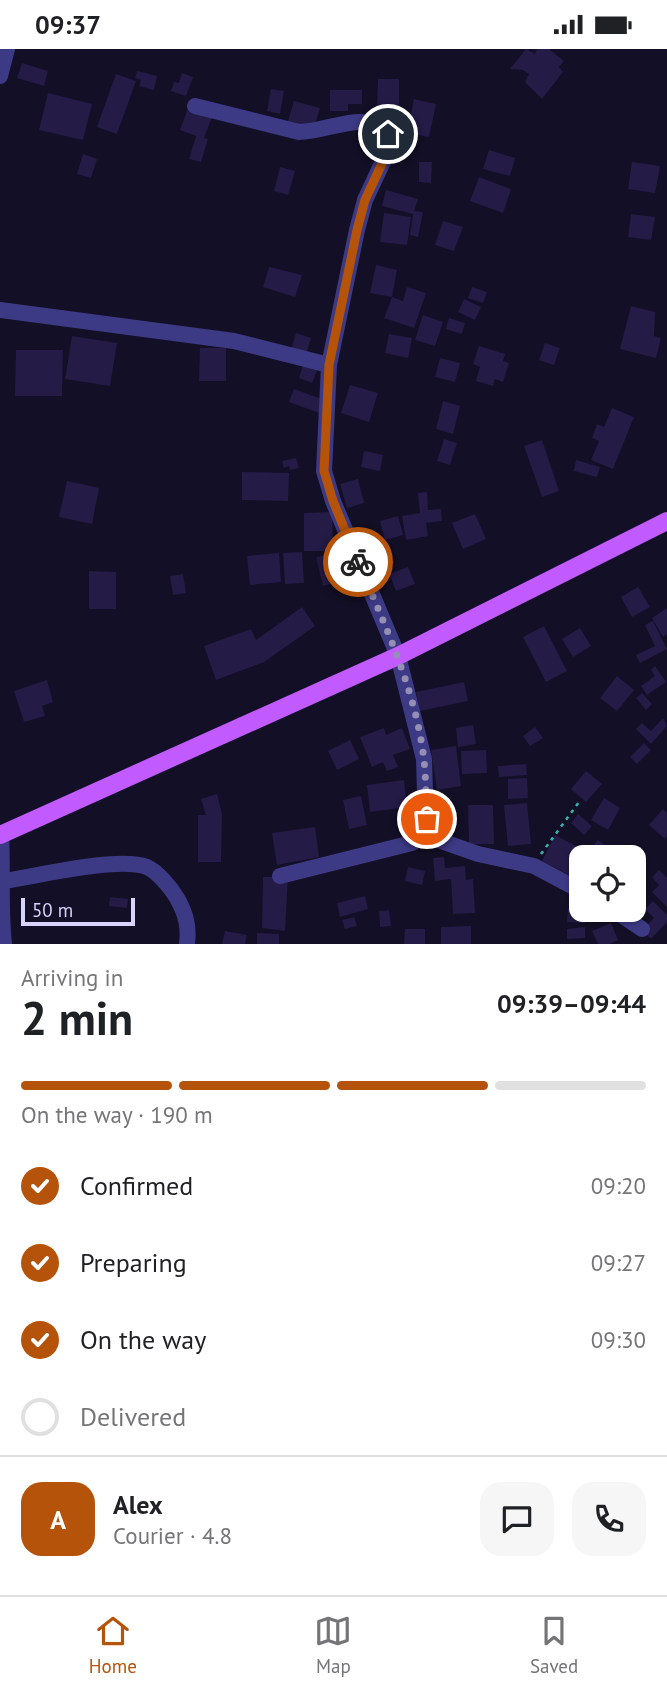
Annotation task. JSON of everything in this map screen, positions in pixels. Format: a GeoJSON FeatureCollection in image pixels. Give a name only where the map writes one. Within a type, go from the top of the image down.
{"type":"FeatureCollection","features":[{"type":"Feature","properties":{"kind":"main road"},"geometry":{"type":"LineString","coordinates":[[0,835],[398,656],[667,521]]}},
{"type":"Feature","properties":{"kind":"street"},"geometry":{"type":"LineString","coordinates":[[0,76],[7,49]]}},
{"type":"Feature","properties":{"kind":"street"},"geometry":{"type":"LineString","coordinates":[[195,106],[299,132],[312,132],[366,120],[379,124],[388,134],[386,155],[365,200],[357,230],[329,365],[324,471],[333,501],[398,656],[424,759],[427,819],[424,835],[412,843],[280,876]]}},
{"type":"Feature","properties":{"kind":"street"},"geometry":{"type":"LineString","coordinates":[[0,310],[234,341],[329,365]]}},
{"type":"Feature","properties":{"kind":"street"},"geometry":{"type":"LineString","coordinates":[[0,835],[4,881],[1,914],[4,944]]}},
{"type":"Feature","properties":{"kind":"street"},"geometry":{"type":"LineString","coordinates":[[424,835],[478,854],[534,866],[569,885]]}},
{"type":"Feature","properties":{"kind":"street"},"geometry":{"type":"LineString","coordinates":[[4,881],[111,865],[137,864],[151,869],[173,892],[187,919],[187,944]]}},
{"type":"Feature","properties":{"kind":"street"},"geometry":{"type":"LineString","coordinates":[[632,922],[642,929]]}},
{"type":"Feature","properties":{"kind":"path"},"geometry":{"type":"LineString","coordinates":[[534,866],[579,801]]}},
{"type":"Feature","properties":{"kind":"building"},"geometry":{"type":"Polygon","coordinates":[[[526,49],[535,54],[537,49],[549,49],[564,61],[559,67],[563,72],[542,99],[525,82],[529,74],[523,70],[510,69],[526,49]]]}},
{"type":"Feature","properties":{"kind":"building"},"geometry":{"type":"Polygon","coordinates":[[[22,63],[48,71],[44,86],[17,78],[22,63]]]}},
{"type":"Feature","properties":{"kind":"building"},"geometry":{"type":"Polygon","coordinates":[[[137,71],[157,76],[154,90],[139,86],[141,80],[135,78],[137,71]]]}},
{"type":"Feature","properties":{"kind":"building"},"geometry":{"type":"Polygon","coordinates":[[[182,73],[193,77],[186,96],[171,91],[174,82],[179,83],[182,73]]]}},
{"type":"Feature","properties":{"kind":"building"},"geometry":{"type":"Polygon","coordinates":[[[116,74],[136,81],[117,134],[97,127],[116,74]]]}},
{"type":"Feature","properties":{"kind":"building"},"geometry":{"type":"Polygon","coordinates":[[[378,79],[399,79],[399,106],[377,106],[378,79]]]}},
{"type":"Feature","properties":{"kind":"building"},"geometry":{"type":"Polygon","coordinates":[[[271,89],[284,91],[280,114],[267,111],[271,89]]]}},
{"type":"Feature","properties":{"kind":"building"},"geometry":{"type":"Polygon","coordinates":[[[330,90],[362,90],[362,104],[348,104],[348,111],[330,111],[330,90]]]}},
{"type":"Feature","properties":{"kind":"building"},"geometry":{"type":"Polygon","coordinates":[[[48,93],[92,104],[83,140],[39,130],[48,93]]]}},
{"type":"Feature","properties":{"kind":"building"},"geometry":{"type":"Polygon","coordinates":[[[414,99],[436,104],[429,137],[407,133],[414,99]]]}},
{"type":"Feature","properties":{"kind":"building"},"geometry":{"type":"Polygon","coordinates":[[[294,101],[320,108],[313,131],[287,124],[294,101]]]}},
{"type":"Feature","properties":{"kind":"building"},"geometry":{"type":"Polygon","coordinates":[[[188,108],[212,117],[204,138],[208,139],[201,162],[189,159],[196,136],[180,130],[188,108]]]}},
{"type":"Feature","properties":{"kind":"building"},"geometry":{"type":"Polygon","coordinates":[[[489,150],[515,158],[510,176],[483,169],[489,150]]]}},
{"type":"Feature","properties":{"kind":"building"},"geometry":{"type":"Polygon","coordinates":[[[83,154],[97,159],[91,178],[77,174],[83,154]]]}},
{"type":"Feature","properties":{"kind":"building"},"geometry":{"type":"Polygon","coordinates":[[[419,162],[432,162],[431,183],[419,182],[419,162]]]}},
{"type":"Feature","properties":{"kind":"building"},"geometry":{"type":"Polygon","coordinates":[[[632,162],[660,166],[655,193],[628,189],[632,162]]]}},
{"type":"Feature","properties":{"kind":"building"},"geometry":{"type":"Polygon","coordinates":[[[280,167],[295,171],[288,195],[274,191],[280,167]]]}},
{"type":"Feature","properties":{"kind":"building"},"geometry":{"type":"Polygon","coordinates":[[[479,177],[511,189],[503,213],[470,201],[479,177]]]}},
{"type":"Feature","properties":{"kind":"building"},"geometry":{"type":"Polygon","coordinates":[[[386,190],[418,199],[414,211],[423,212],[418,237],[410,235],[413,214],[382,206],[386,190]]]}},
{"type":"Feature","properties":{"kind":"building"},"geometry":{"type":"Polygon","coordinates":[[[384,213],[411,217],[407,245],[380,242],[384,213]]]}},
{"type":"Feature","properties":{"kind":"building"},"geometry":{"type":"Polygon","coordinates":[[[631,214],[655,217],[651,240],[628,237],[631,214]]]}},
{"type":"Feature","properties":{"kind":"building"},"geometry":{"type":"Polygon","coordinates":[[[443,221],[463,227],[454,251],[435,245],[443,221]]]}},
{"type":"Feature","properties":{"kind":"building"},"geometry":{"type":"Polygon","coordinates":[[[376,265],[397,270],[392,297],[370,293],[376,265]]]}},
{"type":"Feature","properties":{"kind":"building"},"geometry":{"type":"Polygon","coordinates":[[[269,267],[302,275],[295,297],[263,287],[269,267]]]}},
{"type":"Feature","properties":{"kind":"building"},"geometry":{"type":"Polygon","coordinates":[[[407,287],[426,293],[414,328],[384,318],[392,297],[403,301],[407,287]]]}},
{"type":"Feature","properties":{"kind":"building"},"geometry":{"type":"Polygon","coordinates":[[[472,287],[487,292],[483,303],[468,298],[472,287]]]}},
{"type":"Feature","properties":{"kind":"building"},"geometry":{"type":"Polygon","coordinates":[[[464,299],[481,307],[475,320],[458,312],[464,299]]]}},
{"type":"Feature","properties":{"kind":"building"},"geometry":{"type":"Polygon","coordinates":[[[631,306],[655,312],[654,336],[661,338],[656,358],[620,349],[631,306]]]}},
{"type":"Feature","properties":{"kind":"building"},"geometry":{"type":"Polygon","coordinates":[[[423,315],[443,322],[435,346],[415,340],[423,315]]]}},
{"type":"Feature","properties":{"kind":"building"},"geometry":{"type":"Polygon","coordinates":[[[449,318],[465,323],[462,334],[446,329],[449,318]]]}},
{"type":"Feature","properties":{"kind":"building"},"geometry":{"type":"Polygon","coordinates":[[[296,333],[311,338],[305,358],[290,353],[296,333]]]}},
{"type":"Feature","properties":{"kind":"building"},"geometry":{"type":"Polygon","coordinates":[[[389,334],[412,338],[408,358],[385,353],[389,334]]]}},
{"type":"Feature","properties":{"kind":"building"},"geometry":{"type":"Polygon","coordinates":[[[72,336],[117,343],[110,386],[65,379],[72,336]]]}},
{"type":"Feature","properties":{"kind":"building"},"geometry":{"type":"Polygon","coordinates":[[[545,343],[560,348],[554,365],[539,360],[545,343]]]}},
{"type":"Feature","properties":{"kind":"building"},"geometry":{"type":"Polygon","coordinates":[[[479,346],[505,354],[503,361],[509,363],[503,382],[495,379],[493,386],[476,381],[480,367],[473,364],[479,346]]]}},
{"type":"Feature","properties":{"kind":"building"},"geometry":{"type":"Polygon","coordinates":[[[200,348],[226,348],[226,381],[199,381],[200,348]]]}},
{"type":"Feature","properties":{"kind":"building"},"geometry":{"type":"Polygon","coordinates":[[[16,350],[63,350],[62,396],[15,396],[16,350]]]}},
{"type":"Feature","properties":{"kind":"building"},"geometry":{"type":"Polygon","coordinates":[[[440,358],[460,363],[455,382],[435,377],[440,358]]]}},
{"type":"Feature","properties":{"kind":"building"},"geometry":{"type":"Polygon","coordinates":[[[304,363],[318,368],[312,383],[299,378],[304,363]]]}},
{"type":"Feature","properties":{"kind":"building"},"geometry":{"type":"Polygon","coordinates":[[[350,385],[378,393],[369,422],[341,413],[350,385]]]}},
{"type":"Feature","properties":{"kind":"building"},"geometry":{"type":"Polygon","coordinates":[[[294,389],[327,401],[322,414],[289,402],[294,389]]]}},
{"type":"Feature","properties":{"kind":"building"},"geometry":{"type":"Polygon","coordinates":[[[443,401],[460,406],[453,434],[436,429],[443,401]]]}},
{"type":"Feature","properties":{"kind":"building"},"geometry":{"type":"Polygon","coordinates":[[[612,408],[634,417],[613,469],[591,460],[599,441],[592,438],[597,424],[604,427],[612,408]]]}},
{"type":"Feature","properties":{"kind":"building"},"geometry":{"type":"Polygon","coordinates":[[[444,439],[457,443],[450,465],[437,461],[444,439]]]}},
{"type":"Feature","properties":{"kind":"building"},"geometry":{"type":"Polygon","coordinates":[[[542,440],[559,491],[542,497],[524,446],[542,440]]]}},
{"type":"Feature","properties":{"kind":"building"},"geometry":{"type":"Polygon","coordinates":[[[364,451],[383,455],[380,471],[361,467],[364,451]]]}},
{"type":"Feature","properties":{"kind":"building"},"geometry":{"type":"Polygon","coordinates":[[[296,458],[299,468],[284,468],[282,461],[296,458]]]}},
{"type":"Feature","properties":{"kind":"building"},"geometry":{"type":"Polygon","coordinates":[[[576,460],[600,467],[597,477],[574,471],[576,460]]]}},
{"type":"Feature","properties":{"kind":"building"},"geometry":{"type":"Polygon","coordinates":[[[242,472],[289,473],[288,501],[242,500],[242,472]]]}},
{"type":"Feature","properties":{"kind":"building"},"geometry":{"type":"Polygon","coordinates":[[[358,479],[364,503],[347,508],[340,484],[358,479]]]}},
{"type":"Feature","properties":{"kind":"building"},"geometry":{"type":"Polygon","coordinates":[[[67,481],[99,488],[92,524],[59,517],[67,481]]]}},
{"type":"Feature","properties":{"kind":"building"},"geometry":{"type":"Polygon","coordinates":[[[427,492],[428,510],[441,509],[442,521],[426,523],[428,536],[406,540],[402,516],[420,513],[418,493],[427,492]]]}},
{"type":"Feature","properties":{"kind":"building"},"geometry":{"type":"Polygon","coordinates":[[[332,512],[333,551],[304,551],[304,513],[332,512]]]}},
{"type":"Feature","properties":{"kind":"building"},"geometry":{"type":"Polygon","coordinates":[[[475,514],[486,539],[463,549],[452,523],[475,514]]]}},
{"type":"Feature","properties":{"kind":"building"},"geometry":{"type":"Polygon","coordinates":[[[398,516],[403,535],[385,540],[380,521],[398,516]]]}},
{"type":"Feature","properties":{"kind":"building"},"geometry":{"type":"Polygon","coordinates":[[[302,552],[304,583],[285,584],[283,553],[302,552]]]}},
{"type":"Feature","properties":{"kind":"building"},"geometry":{"type":"Polygon","coordinates":[[[340,552],[344,568],[350,567],[352,579],[323,586],[316,557],[340,552]]]}},
{"type":"Feature","properties":{"kind":"building"},"geometry":{"type":"Polygon","coordinates":[[[279,553],[281,582],[250,585],[247,556],[279,553]]]}},
{"type":"Feature","properties":{"kind":"building"},"geometry":{"type":"Polygon","coordinates":[[[408,567],[415,584],[396,591],[389,574],[408,567]]]}},
{"type":"Feature","properties":{"kind":"building"},"geometry":{"type":"Polygon","coordinates":[[[89,571],[116,572],[116,609],[89,609],[89,571]]]}},
{"type":"Feature","properties":{"kind":"building"},"geometry":{"type":"Polygon","coordinates":[[[183,574],[186,593],[173,595],[170,576],[183,574]]]}},
{"type":"Feature","properties":{"kind":"building"},"geometry":{"type":"Polygon","coordinates":[[[638,587],[650,607],[632,617],[621,597],[638,587]]]}},
{"type":"Feature","properties":{"kind":"building"},"geometry":{"type":"Polygon","coordinates":[[[302,607],[315,626],[264,662],[216,680],[204,646],[251,629],[256,640],[302,607]]]}},
{"type":"Feature","properties":{"kind":"building"},"geometry":{"type":"Polygon","coordinates":[[[667,608],[667,634],[663,637],[652,618],[667,608]]]}},
{"type":"Feature","properties":{"kind":"building"},"geometry":{"type":"Polygon","coordinates":[[[653,621],[667,649],[640,663],[636,655],[655,646],[645,625],[653,621]]]}},
{"type":"Feature","properties":{"kind":"building"},"geometry":{"type":"Polygon","coordinates":[[[544,626],[567,671],[546,682],[523,637],[544,626]]]}},
{"type":"Feature","properties":{"kind":"building"},"geometry":{"type":"Polygon","coordinates":[[[580,628],[591,646],[573,657],[562,639],[580,628]]]}},
{"type":"Feature","properties":{"kind":"building"},"geometry":{"type":"Polygon","coordinates":[[[655,666],[666,682],[647,695],[641,686],[655,676],[651,670],[655,666]]]}},
{"type":"Feature","properties":{"kind":"building"},"geometry":{"type":"Polygon","coordinates":[[[617,676],[634,690],[617,711],[600,698],[617,676]]]}},
{"type":"Feature","properties":{"kind":"building"},"geometry":{"type":"Polygon","coordinates":[[[47,680],[53,702],[42,706],[45,716],[24,722],[14,691],[47,680]]]}},
{"type":"Feature","properties":{"kind":"building"},"geometry":{"type":"Polygon","coordinates":[[[464,682],[468,701],[420,711],[416,692],[464,682]]]}},
{"type":"Feature","properties":{"kind":"building"},"geometry":{"type":"Polygon","coordinates":[[[642,693],[652,704],[646,710],[636,698],[642,693]]]}},
{"type":"Feature","properties":{"kind":"building"},"geometry":{"type":"Polygon","coordinates":[[[663,718],[667,726],[651,744],[636,729],[642,723],[651,731],[663,718]]]}},
{"type":"Feature","properties":{"kind":"building"},"geometry":{"type":"Polygon","coordinates":[[[473,725],[476,744],[458,747],[456,728],[473,725]]]}},
{"type":"Feature","properties":{"kind":"building"},"geometry":{"type":"Polygon","coordinates":[[[535,727],[543,738],[530,746],[523,736],[535,727]]]}},
{"type":"Feature","properties":{"kind":"building"},"geometry":{"type":"Polygon","coordinates":[[[384,728],[386,735],[402,728],[410,749],[393,755],[398,767],[387,771],[383,762],[372,767],[360,737],[384,728]]]}},
{"type":"Feature","properties":{"kind":"building"},"geometry":{"type":"Polygon","coordinates":[[[350,740],[359,759],[337,770],[328,751],[350,740]]]}},
{"type":"Feature","properties":{"kind":"building"},"geometry":{"type":"Polygon","coordinates":[[[644,743],[651,750],[637,764],[630,757],[644,743]]]}},
{"type":"Feature","properties":{"kind":"building"},"geometry":{"type":"Polygon","coordinates":[[[456,746],[461,786],[437,790],[431,750],[456,746]]]}},
{"type":"Feature","properties":{"kind":"building"},"geometry":{"type":"Polygon","coordinates":[[[486,750],[487,773],[462,774],[461,751],[486,750]]]}},
{"type":"Feature","properties":{"kind":"building"},"geometry":{"type":"Polygon","coordinates":[[[526,764],[527,775],[499,777],[498,766],[526,764]]]}},
{"type":"Feature","properties":{"kind":"building"},"geometry":{"type":"Polygon","coordinates":[[[586,771],[602,784],[586,802],[571,789],[586,771]]]}},
{"type":"Feature","properties":{"kind":"building"},"geometry":{"type":"Polygon","coordinates":[[[527,778],[528,798],[508,799],[508,779],[527,778]]]}},
{"type":"Feature","properties":{"kind":"building"},"geometry":{"type":"Polygon","coordinates":[[[404,780],[407,807],[370,812],[367,785],[404,780]]]}},
{"type":"Feature","properties":{"kind":"building"},"geometry":{"type":"Polygon","coordinates":[[[217,794],[222,814],[221,862],[198,862],[198,815],[206,815],[201,799],[217,794]]]}},
{"type":"Feature","properties":{"kind":"building"},"geometry":{"type":"Polygon","coordinates":[[[361,796],[367,825],[349,829],[343,800],[361,796]]]}},
{"type":"Feature","properties":{"kind":"building"},"geometry":{"type":"Polygon","coordinates":[[[604,798],[620,808],[608,830],[591,820],[604,798]]]}},
{"type":"Feature","properties":{"kind":"building"},"geometry":{"type":"Polygon","coordinates":[[[527,803],[531,844],[508,846],[504,805],[527,803]]]}},
{"type":"Feature","properties":{"kind":"building"},"geometry":{"type":"Polygon","coordinates":[[[468,805],[493,805],[494,844],[469,844],[468,805]]]}},
{"type":"Feature","properties":{"kind":"building"},"geometry":{"type":"Polygon","coordinates":[[[663,809],[667,813],[665,839],[649,825],[663,809]]]}},
{"type":"Feature","properties":{"kind":"building"},"geometry":{"type":"Polygon","coordinates":[[[578,814],[592,826],[584,835],[571,823],[578,814]]]}},
{"type":"Feature","properties":{"kind":"building"},"geometry":{"type":"Polygon","coordinates":[[[315,827],[319,857],[277,865],[272,833],[315,827]]]}},
{"type":"Feature","properties":{"kind":"building"},"geometry":{"type":"Polygon","coordinates":[[[555,835],[574,845],[569,845],[569,875],[542,861],[555,835]]]}},
{"type":"Feature","properties":{"kind":"building"},"geometry":{"type":"Polygon","coordinates":[[[444,857],[445,868],[465,866],[466,880],[473,879],[475,913],[453,914],[451,879],[435,881],[433,858],[444,857]]]}},
{"type":"Feature","properties":{"kind":"building"},"geometry":{"type":"Polygon","coordinates":[[[408,867],[425,871],[422,885],[405,881],[408,867]]]}},
{"type":"Feature","properties":{"kind":"building"},"geometry":{"type":"Polygon","coordinates":[[[659,870],[667,878],[667,907],[652,892],[659,885],[652,877],[659,870]]]}},
{"type":"Feature","properties":{"kind":"building"},"geometry":{"type":"Polygon","coordinates":[[[263,877],[288,877],[285,931],[262,928],[263,877]]]}},
{"type":"Feature","properties":{"kind":"building"},"geometry":{"type":"Polygon","coordinates":[[[365,896],[368,909],[340,917],[337,903],[365,896]]]}},
{"type":"Feature","properties":{"kind":"building"},"geometry":{"type":"Polygon","coordinates":[[[110,897],[128,899],[127,908],[109,906],[110,897]]]}},
{"type":"Feature","properties":{"kind":"building"},"geometry":{"type":"Polygon","coordinates":[[[653,901],[667,915],[667,922],[651,939],[642,931],[654,918],[646,908],[653,901]]]}},
{"type":"Feature","properties":{"kind":"building"},"geometry":{"type":"Polygon","coordinates":[[[389,910],[391,926],[380,927],[379,911],[389,910]]]}},
{"type":"Feature","properties":{"kind":"building"},"geometry":{"type":"Polygon","coordinates":[[[354,917],[357,926],[345,929],[342,920],[354,917]]]}},
{"type":"Feature","properties":{"kind":"building"},"geometry":{"type":"Polygon","coordinates":[[[611,923],[618,940],[610,944],[598,944],[592,931],[611,923]]]}},
{"type":"Feature","properties":{"kind":"building"},"geometry":{"type":"Polygon","coordinates":[[[471,926],[471,944],[441,944],[441,927],[471,926]]]}},
{"type":"Feature","properties":{"kind":"building"},"geometry":{"type":"Polygon","coordinates":[[[585,927],[585,938],[567,939],[567,929],[585,927]]]}},
{"type":"Feature","properties":{"kind":"building"},"geometry":{"type":"Polygon","coordinates":[[[405,929],[425,929],[425,944],[404,944],[405,929]]]}},
{"type":"Feature","properties":{"kind":"building"},"geometry":{"type":"Polygon","coordinates":[[[225,931],[247,935],[245,944],[222,944],[225,931]]]}},
{"type":"Feature","properties":{"kind":"building"},"geometry":{"type":"Polygon","coordinates":[[[257,933],[279,934],[279,944],[257,944],[257,933]]]}},
{"type":"Feature","properties":{"kind":"way so far"},"geometry":{"type":"LineString","coordinates":[[358,562],[398,656],[424,759],[427,819]]}},
{"type":"Feature","properties":{"kind":"route"},"geometry":{"type":"LineString","coordinates":[[358,562],[324,471],[329,365],[357,230],[365,200],[386,155],[388,134]]}}]}
